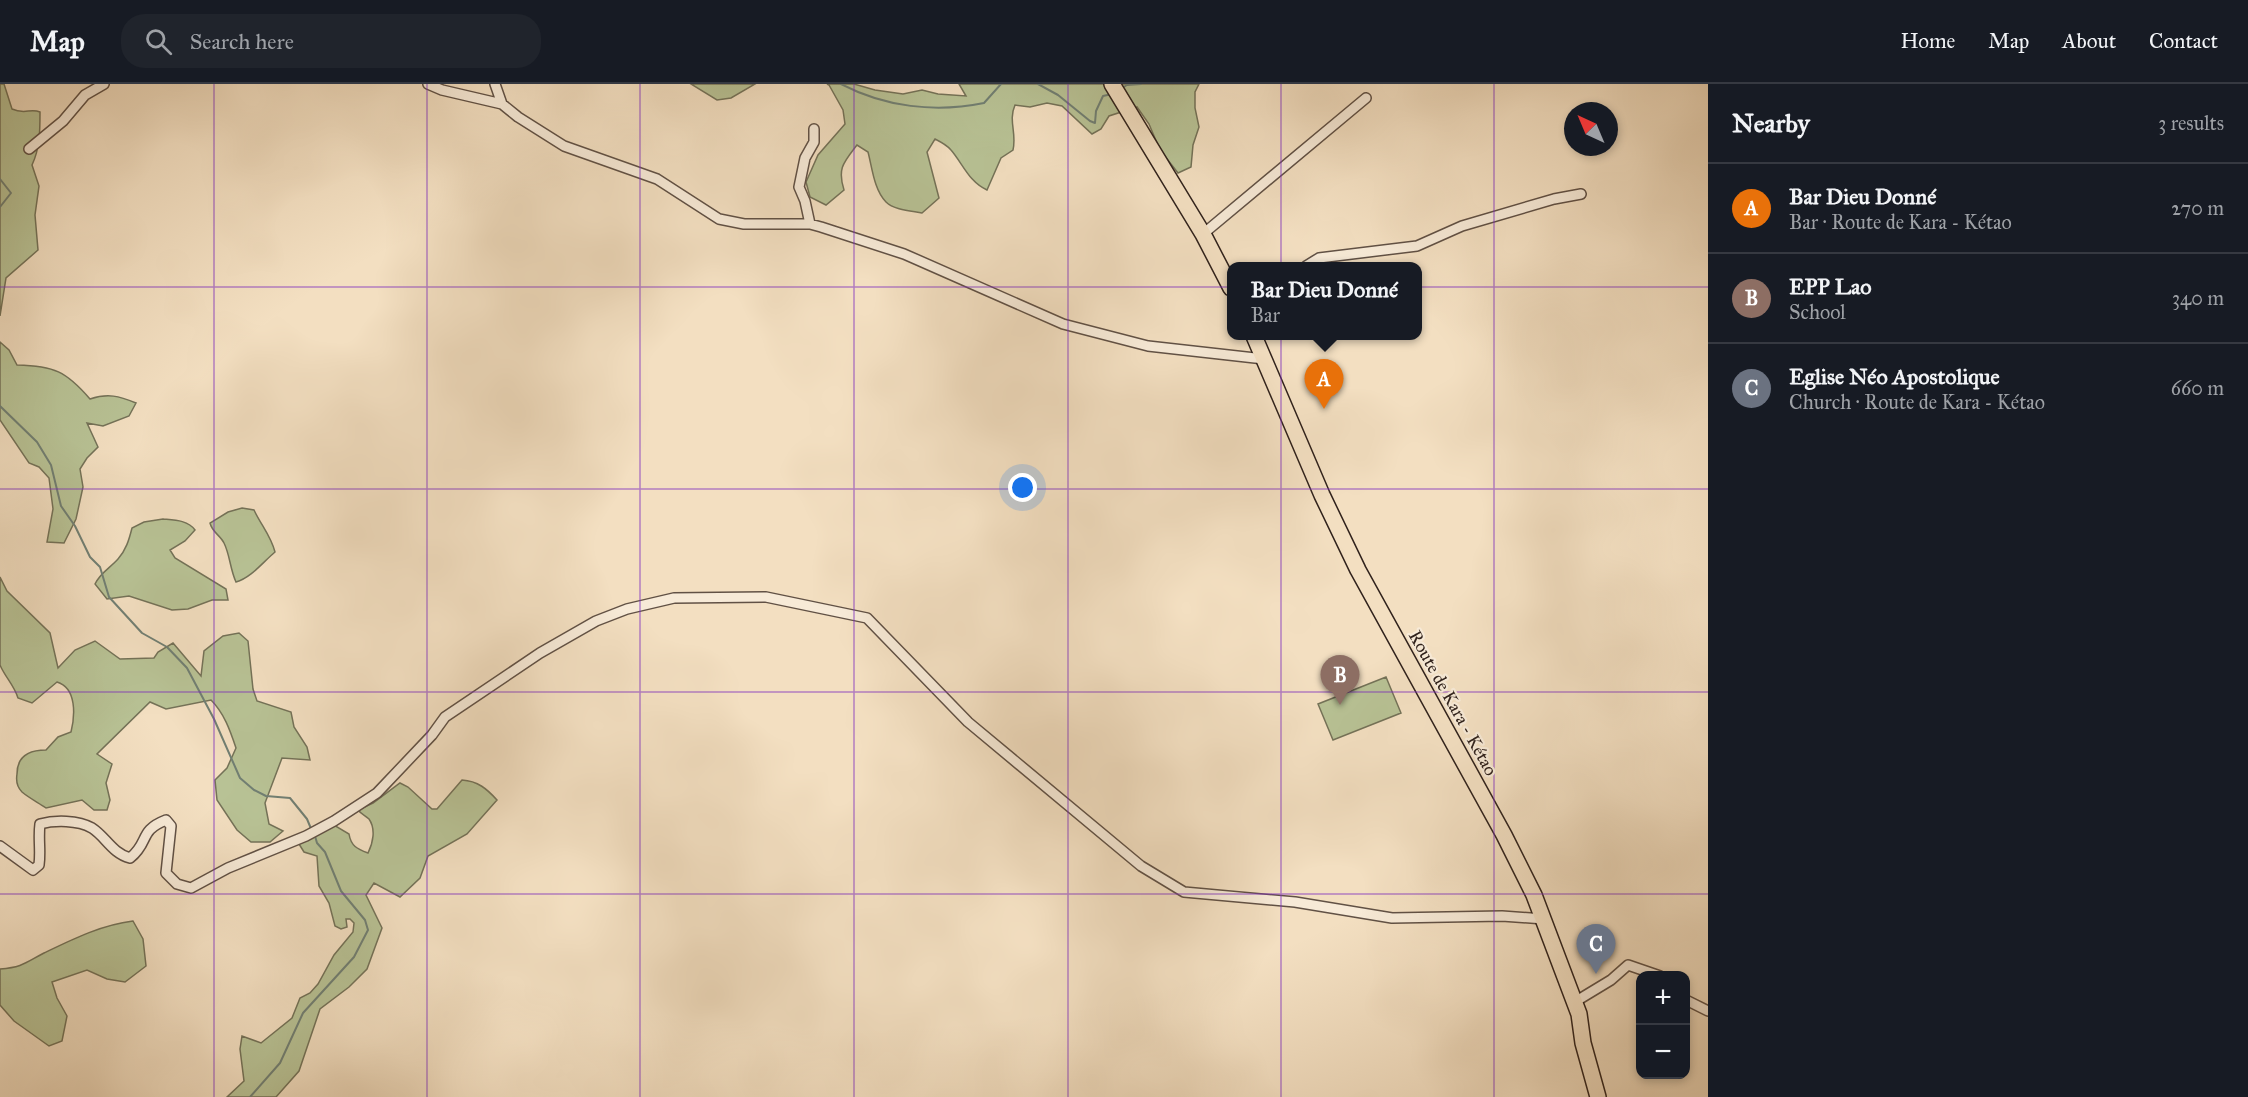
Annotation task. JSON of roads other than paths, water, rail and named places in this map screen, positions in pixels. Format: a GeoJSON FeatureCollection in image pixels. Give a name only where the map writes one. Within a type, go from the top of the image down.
{"type":"FeatureCollection","features":[{"type":"Feature","properties":{"kind":"main road"},"geometry":{"type":"LineString","coordinates":[[1112,84],[1203,234],[1227,280]]}},
{"type":"Feature","properties":{"kind":"main road","name":"Route de Kara - Kétao"},"geometry":{"type":"LineString","coordinates":[[1256,340],[1322,495],[1358,570],[1504,835],[1544,919],[1573,1003],[1579,1014],[1583,1043],[1598,1097]]}},
{"type":"Feature","properties":{"kind":"street"},"geometry":{"type":"LineString","coordinates":[[29,149],[63,121],[85,95],[104,84]]}},
{"type":"Feature","properties":{"kind":"street"},"geometry":{"type":"LineString","coordinates":[[428,84],[442,90],[502,104],[564,146],[657,179],[719,219],[744,224],[810,224],[904,254],[1063,324],[1148,346],[1264,359]]}},
{"type":"Feature","properties":{"kind":"street"},"geometry":{"type":"LineString","coordinates":[[495,84],[502,104]]}},
{"type":"Feature","properties":{"kind":"street"},"geometry":{"type":"LineString","coordinates":[[1203,234],[1366,98]]}},
{"type":"Feature","properties":{"kind":"street"},"geometry":{"type":"LineString","coordinates":[[810,224],[799,187],[805,158],[814,142],[814,129]]}},
{"type":"Feature","properties":{"kind":"street"},"geometry":{"type":"LineString","coordinates":[[1313,262],[1319,258],[1418,246],[1462,226],[1554,199],[1581,194]]}},
{"type":"Feature","properties":{"kind":"street"},"geometry":{"type":"LineString","coordinates":[[0,846],[33,870],[39,865],[41,854],[38,837],[40,824],[62,821],[90,827],[118,854],[130,858],[140,850],[146,832],[153,825],[166,820],[171,826],[166,873],[177,884],[191,888],[228,868],[320,829],[377,793],[446,717],[540,652],[596,621],[627,609],[674,598],[766,597],[867,618],[968,723],[1141,866],[1184,892],[1295,902],[1392,918],[1492,916],[1544,919]]}},
{"type":"Feature","properties":{"kind":"street"},"geometry":{"type":"LineString","coordinates":[[1573,1003],[1611,980],[1628,965],[1647,971]]}},
{"type":"Feature","properties":{"kind":"street"},"geometry":{"type":"LineString","coordinates":[[1690,1001],[1708,1011]]}},
{"type":"Feature","properties":{"kind":"waterway"},"geometry":{"type":"LineString","coordinates":[[841,84],[893,103],[929,107],[984,103],[1001,84]]}},
{"type":"Feature","properties":{"kind":"waterway"},"geometry":{"type":"LineString","coordinates":[[1038,84],[1058,95],[1095,123],[1096,111],[1103,96],[1112,94]]}},
{"type":"Feature","properties":{"kind":"waterway"},"geometry":{"type":"LineString","coordinates":[[1122,88],[1127,85],[1141,84]]}},
{"type":"Feature","properties":{"kind":"waterway"},"geometry":{"type":"LineString","coordinates":[[0,179],[11,193],[0,207]]}},
{"type":"Feature","properties":{"kind":"waterway"},"geometry":{"type":"LineString","coordinates":[[0,406],[37,442],[51,465],[61,506],[75,526],[90,557],[100,567],[109,597],[142,633],[167,647],[187,668],[214,719],[240,778],[254,790],[266,796],[290,798],[307,819],[312,831]]}},
{"type":"Feature","properties":{"kind":"waterway"},"geometry":{"type":"LineString","coordinates":[[250,1097],[280,1063],[303,1013],[354,957],[368,930],[365,920],[341,891],[325,852],[317,843],[315,836]]}},
{"type":"Feature","properties":{"kind":"place","name":"Bar Dieu Donné"},"geometry":{"type":"Point","coordinates":[1324,409]}},
{"type":"Feature","properties":{"kind":"place","name":"EPP Lao"},"geometry":{"type":"Point","coordinates":[1340,705]}},
{"type":"Feature","properties":{"kind":"place","name":"Eglise Néo Apostolique"},"geometry":{"type":"Point","coordinates":[1596,974]}}]}
